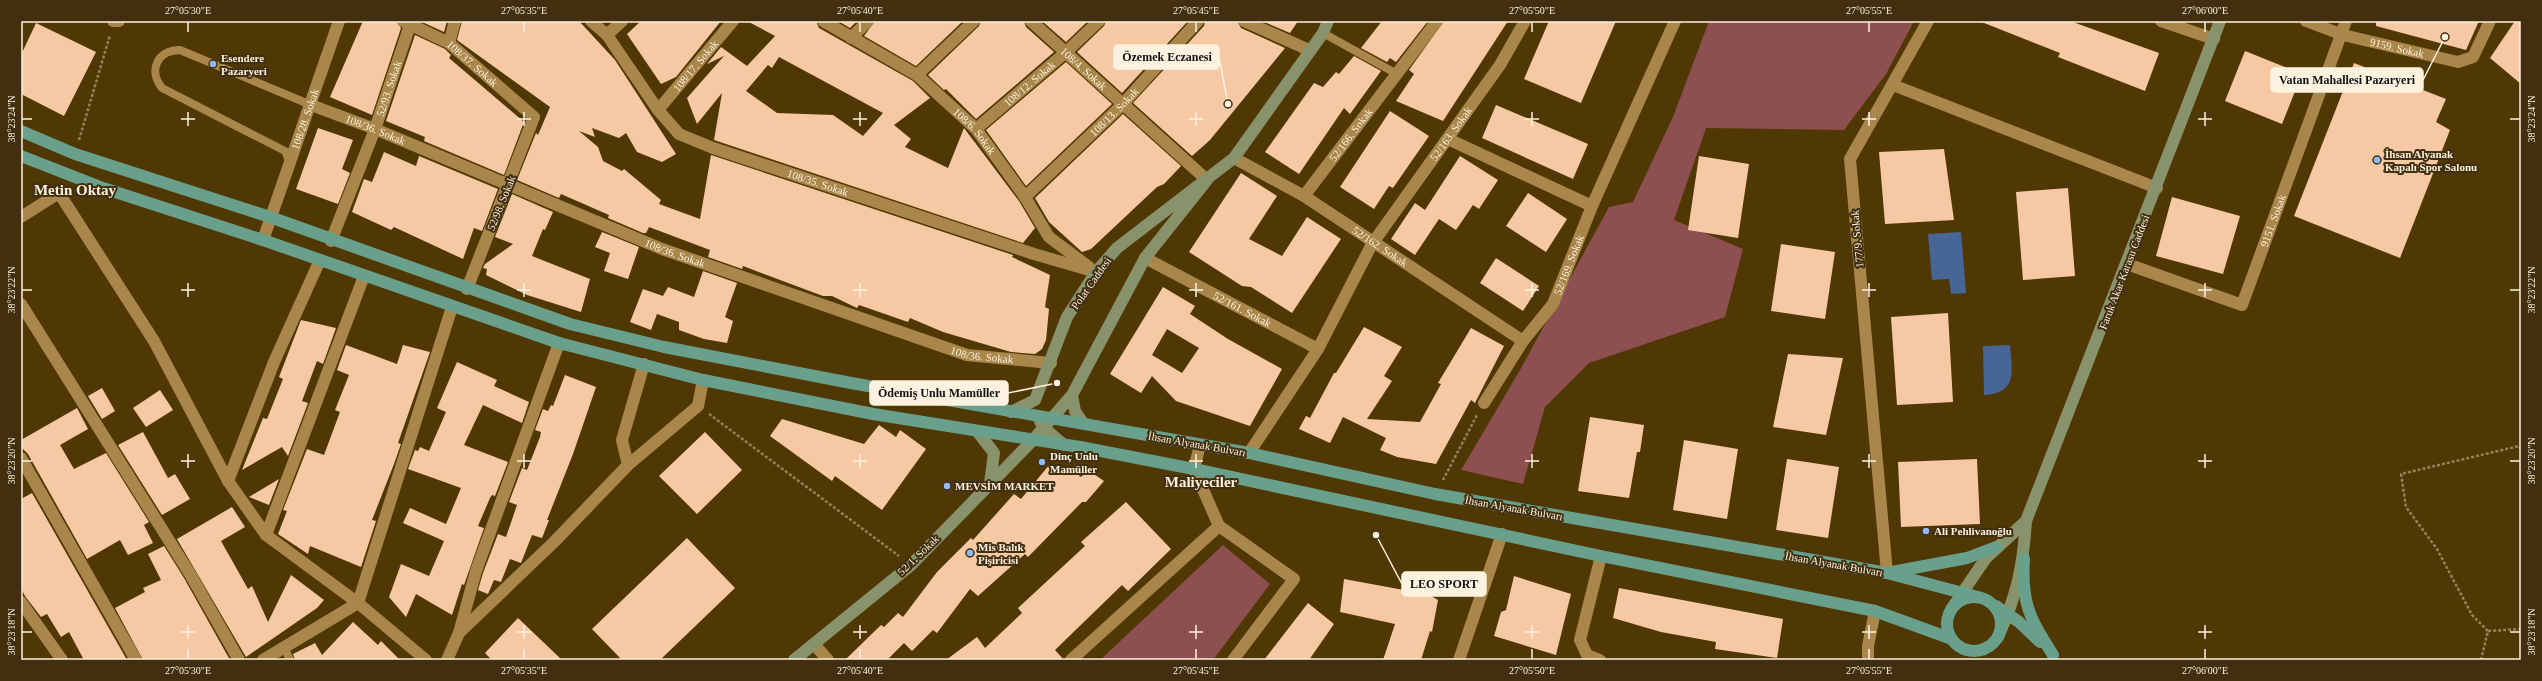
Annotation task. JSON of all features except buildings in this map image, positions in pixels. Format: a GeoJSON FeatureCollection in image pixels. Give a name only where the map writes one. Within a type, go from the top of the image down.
{"type":"FeatureCollection","features":[{"type":"Feature","properties":{"kind":"main road","name":"Polat Caddesi"},"geometry":{"type":"LineString","coordinates":[[1036,400],[1067,317],[1096,272],[1117,248],[1234,158],[1309,50],[1323,33],[1328,21]]}},
{"type":"Feature","properties":{"kind":"main road","name":"Faruk Akar Karasu Caddesi"},"geometry":{"type":"LineString","coordinates":[[1998,638],[2016,593],[2024,559],[2026,521],[2157,188],[2220,21]]}},
{"type":"Feature","properties":{"kind":"main road","name":"İhsan Alyanak Bulvarı"},"geometry":{"type":"LineString","coordinates":[[21,131],[74,154],[270,217],[331,241],[570,324],[664,348],[1012,412],[1044,420],[1083,423],[1249,453],[1435,494],[1888,573],[1978,597]]}},
{"type":"Feature","properties":{"kind":"main road"},"geometry":{"type":"LineString","coordinates":[[21,156],[103,188],[263,240],[559,343],[703,380],[873,414],[1064,445],[1194,469],[1601,556],[1875,611],[1952,639]]}},
{"type":"Feature","properties":{"kind":"main road","name":"Polat Caddesi"},"geometry":{"type":"LineString","coordinates":[[1033,440],[1044,420],[1072,395],[1145,258],[1207,180]]}},
{"type":"Feature","properties":{"kind":"main road"},"geometry":{"type":"LineString","coordinates":[[1072,395],[1075,411],[1083,423]]}},
{"type":"Feature","properties":{"kind":"main road"},"geometry":{"type":"LineString","coordinates":[[1012,412],[1036,400],[1044,420],[1064,445]]}},
{"type":"Feature","properties":{"kind":"main road"},"geometry":{"type":"LineString","coordinates":[[977,431],[994,453],[990,483]]}},
{"type":"Feature","properties":{"kind":"main road","name":"52/1. Sokak"},"geometry":{"type":"LineString","coordinates":[[794,660],[911,565],[1033,440]]}},
{"type":"Feature","properties":{"kind":"main road","name":"Faruk Akar Karasu Caddesi"},"geometry":{"type":"LineString","coordinates":[[1952,608],[1961,593],[1996,547],[2026,521]]}},
{"type":"Feature","properties":{"kind":"main road"},"geometry":{"type":"LineString","coordinates":[[1888,573],[1960,559],[1996,547]]}},
{"type":"Feature","properties":{"kind":"main road"},"geometry":{"type":"LineString","coordinates":[[2024,559],[2023,589],[2026,607],[2056,658]]}},
{"type":"Feature","properties":{"kind":"main road"},"geometry":{"type":"LineString","coordinates":[[1993,604],[2001,620],[1998,638],[1991,646],[1982,650],[1964,650],[1952,639],[1947,629],[1948,618],[1952,608],[1959,601],[1978,597],[1993,604],[2008,614],[2056,658]]}},
{"type":"Feature","properties":{"kind":"main road"},"geometry":{"type":"LineString","coordinates":[[1972,651],[1986,660]]}},
{"type":"Feature","properties":{"kind":"street"},"geometry":{"type":"LineString","coordinates":[[113,21],[119,21]]}},
{"type":"Feature","properties":{"kind":"street","name":"108/28. Sokak"},"geometry":{"type":"LineString","coordinates":[[263,240],[270,217],[312,104],[339,21]]}},
{"type":"Feature","properties":{"kind":"street"},"geometry":{"type":"LineString","coordinates":[[449,43],[455,21]]}},
{"type":"Feature","properties":{"kind":"street","name":"108/35. Sokak"},"geometry":{"type":"LineString","coordinates":[[591,21],[606,35],[658,110],[679,134],[713,148],[1034,254],[1096,272]]}},
{"type":"Feature","properties":{"kind":"street"},"geometry":{"type":"LineString","coordinates":[[606,35],[622,21]]}},
{"type":"Feature","properties":{"kind":"street","name":"108/17. Sokak"},"geometry":{"type":"LineString","coordinates":[[658,110],[733,21]]}},
{"type":"Feature","properties":{"kind":"street","name":"108/6. Sokak"},"geometry":{"type":"LineString","coordinates":[[824,21],[917,75],[976,128],[1025,197],[1050,237],[1096,272]]}},
{"type":"Feature","properties":{"kind":"street"},"geometry":{"type":"LineString","coordinates":[[851,38],[868,21]]}},
{"type":"Feature","properties":{"kind":"street"},"geometry":{"type":"LineString","coordinates":[[917,75],[974,21]]}},
{"type":"Feature","properties":{"kind":"street","name":"108/4. Sokak"},"geometry":{"type":"LineString","coordinates":[[1031,21],[1065,54],[1207,180]]}},
{"type":"Feature","properties":{"kind":"street","name":"108/12. Sokak"},"geometry":{"type":"LineString","coordinates":[[976,128],[1065,54],[1099,21]]}},
{"type":"Feature","properties":{"kind":"street","name":"108/13. Sokak"},"geometry":{"type":"LineString","coordinates":[[1025,197],[1122,104],[1198,21]]}},
{"type":"Feature","properties":{"kind":"street"},"geometry":{"type":"LineString","coordinates":[[1244,21],[1309,50]]}},
{"type":"Feature","properties":{"kind":"street","name":"52/166. Sokak"},"geometry":{"type":"LineString","coordinates":[[1304,196],[1437,21]]}},
{"type":"Feature","properties":{"kind":"street","name":"52/163. Sokak"},"geometry":{"type":"LineString","coordinates":[[1372,244],[1500,65],[1524,21]]}},
{"type":"Feature","properties":{"kind":"street","name":"52/169. Sokak"},"geometry":{"type":"LineString","coordinates":[[1484,402],[1523,341],[1553,304],[1592,206],[1675,21]]}},
{"type":"Feature","properties":{"kind":"street","name":"177/9. Sokak"},"geometry":{"type":"LineString","coordinates":[[1888,573],[1850,159],[1928,21]]}},
{"type":"Feature","properties":{"kind":"street"},"geometry":{"type":"LineString","coordinates":[[2161,21],[2214,39]]}},
{"type":"Feature","properties":{"kind":"street","name":"9159. Sokak"},"geometry":{"type":"LineString","coordinates":[[2306,21],[2343,35],[2458,62],[2472,57],[2490,21]]}},
{"type":"Feature","properties":{"kind":"street","name":"9151. Sokak"},"geometry":{"type":"LineString","coordinates":[[2127,264],[2242,305],[2343,35],[2346,21]]}},
{"type":"Feature","properties":{"kind":"street","name":"108/37. Sokak"},"geometry":{"type":"LineString","coordinates":[[406,23],[449,43],[534,117]]}},
{"type":"Feature","properties":{"kind":"street","name":"52/93. Sokak"},"geometry":{"type":"LineString","coordinates":[[331,241],[375,128],[406,23]]}},
{"type":"Feature","properties":{"kind":"street"},"geometry":{"type":"LineString","coordinates":[[1893,85],[2157,188]]}},
{"type":"Feature","properties":{"kind":"street","name":"108/36. Sokak"},"geometry":{"type":"LineString","coordinates":[[312,104],[375,128],[662,249],[967,354],[1051,363]]}},
{"type":"Feature","properties":{"kind":"street","name":"52/98. Sokak"},"geometry":{"type":"LineString","coordinates":[[467,289],[509,185],[534,117]]}},
{"type":"Feature","properties":{"kind":"street"},"geometry":{"type":"LineString","coordinates":[[1448,139],[1592,206]]}},
{"type":"Feature","properties":{"kind":"street","name":"52/162. Sokak"},"geometry":{"type":"LineString","coordinates":[[1234,158],[1304,196],[1372,244],[1523,341]]}},
{"type":"Feature","properties":{"kind":"street"},"geometry":{"type":"LineString","coordinates":[[21,217],[59,193],[154,341],[228,481],[266,535],[358,603],[426,660]]}},
{"type":"Feature","properties":{"kind":"street"},"geometry":{"type":"LineString","coordinates":[[1249,453],[1318,349],[1372,244]]}},
{"type":"Feature","properties":{"kind":"street","name":"52/161. Sokak"},"geometry":{"type":"LineString","coordinates":[[1145,258],[1318,349]]}},
{"type":"Feature","properties":{"kind":"street"},"geometry":{"type":"LineString","coordinates":[[228,481],[274,362],[320,260]]}},
{"type":"Feature","properties":{"kind":"street"},"geometry":{"type":"LineString","coordinates":[[266,535],[364,276]]}},
{"type":"Feature","properties":{"kind":"street"},"geometry":{"type":"LineString","coordinates":[[21,304],[190,574],[239,660]]}},
{"type":"Feature","properties":{"kind":"street"},"geometry":{"type":"LineString","coordinates":[[263,660],[358,603],[452,307]]}},
{"type":"Feature","properties":{"kind":"street"},"geometry":{"type":"LineString","coordinates":[[447,660],[459,633],[476,571],[559,343]]}},
{"type":"Feature","properties":{"kind":"street"},"geometry":{"type":"LineString","coordinates":[[628,465],[622,440],[644,364]]}},
{"type":"Feature","properties":{"kind":"street"},"geometry":{"type":"LineString","coordinates":[[459,633],[556,541],[628,465],[698,406],[703,380]]}},
{"type":"Feature","properties":{"kind":"street"},"geometry":{"type":"LineString","coordinates":[[1200,445],[1194,469],[1219,526],[1294,579],[1233,660]]}},
{"type":"Feature","properties":{"kind":"street"},"geometry":{"type":"LineString","coordinates":[[21,458],[136,660]]}},
{"type":"Feature","properties":{"kind":"street"},"geometry":{"type":"LineString","coordinates":[[1071,660],[1219,526]]}},
{"type":"Feature","properties":{"kind":"street"},"geometry":{"type":"LineString","coordinates":[[1459,660],[1502,534]]}},
{"type":"Feature","properties":{"kind":"street"},"geometry":{"type":"LineString","coordinates":[[1600,660],[1587,655],[1580,640],[1601,556]]}},
{"type":"Feature","properties":{"kind":"street"},"geometry":{"type":"LineString","coordinates":[[21,602],[62,660]]}},
{"type":"Feature","properties":{"kind":"street"},"geometry":{"type":"LineString","coordinates":[[1868,660],[1868,646],[1875,611]]}},
{"type":"Feature","properties":{"kind":"street"},"geometry":{"type":"LineString","coordinates":[[814,644],[828,660]]}},
{"type":"Feature","properties":{"kind":"lane"},"geometry":{"type":"LineString","coordinates":[[1323,33],[1397,74]]}},
{"type":"Feature","properties":{"kind":"lane"},"geometry":{"type":"LineString","coordinates":[[290,163],[285,151],[162,88],[155,76],[157,62],[166,52],[180,50],[312,104]]}},
{"type":"Feature","properties":{"kind":"lane"},"geometry":{"type":"LineString","coordinates":[[284,647],[290,660]]}},
{"type":"Feature","properties":{"kind":"path"},"geometry":{"type":"LineString","coordinates":[[74,154],[113,21]]}},
{"type":"Feature","properties":{"kind":"path"},"geometry":{"type":"LineString","coordinates":[[1435,494],[1484,402]]}},
{"type":"Feature","properties":{"kind":"path"},"geometry":{"type":"LineString","coordinates":[[698,406],[911,565]]}},
{"type":"Feature","properties":{"kind":"path"},"geometry":{"type":"LineString","coordinates":[[2521,449],[2518,446],[2401,474],[2406,507],[2437,549],[2472,615],[2488,631],[2521,629]]}},
{"type":"Feature","properties":{"kind":"path"},"geometry":{"type":"LineString","coordinates":[[2481,660],[2488,631]]}},
{"type":"Feature","properties":{"kind":"shaded area"},"geometry":{"type":"Polygon","coordinates":[[[1709,21],[1914,21],[1886,74],[1844,130],[1706,128],[1674,220],[1743,249],[1725,317],[1589,363],[1545,407],[1523,484],[1461,470],[1520,370],[1609,207],[1633,202],[1673,117],[1709,21]]]}},
{"type":"Feature","properties":{"kind":"shaded area"},"geometry":{"type":"Polygon","coordinates":[[[1223,545],[1270,584],[1213,660],[1100,660],[1223,545]]]}},
{"type":"Feature","properties":{"kind":"water"},"geometry":{"type":"Polygon","coordinates":[[[1961,232],[1966,293],[1951,294],[1949,279],[1932,280],[1928,234],[1961,232]]]}},
{"type":"Feature","properties":{"kind":"water"},"geometry":{"type":"Polygon","coordinates":[[[2010,345],[2012,372],[2008,385],[2003,390],[1984,395],[1983,346],[2010,345]]]}},
{"type":"Feature","properties":{"kind":"place","name":"Vatan Mahallesi Pazaryeri"},"geometry":{"type":"Point","coordinates":[2445,37]}},
{"type":"Feature","properties":{"kind":"place","name":"Esendere Pazaryeri"},"geometry":{"type":"Point","coordinates":[213,64]}},
{"type":"Feature","properties":{"kind":"place","name":"Özemek Eczanesi"},"geometry":{"type":"Point","coordinates":[1228,104]}},
{"type":"Feature","properties":{"kind":"place","name":"İhsan Alyanak Kapalı Spor Salonu"},"geometry":{"type":"Point","coordinates":[2377,160]}},
{"type":"Feature","properties":{"kind":"place","name":"Ödemiş Unlu Mamüller"},"geometry":{"type":"Point","coordinates":[1057,383]}},
{"type":"Feature","properties":{"kind":"place","name":"Dinç Unlu Mamüller"},"geometry":{"type":"Point","coordinates":[1042,462]}},
{"type":"Feature","properties":{"kind":"place","name":"MEVSİM MARKET"},"geometry":{"type":"Point","coordinates":[947,486]}},
{"type":"Feature","properties":{"kind":"place","name":"Ali Pehlivanoğlu"},"geometry":{"type":"Point","coordinates":[1926,531]}},
{"type":"Feature","properties":{"kind":"place","name":"LEO SPORT"},"geometry":{"type":"Point","coordinates":[1376,535]}},
{"type":"Feature","properties":{"kind":"place","name":"Mis Balık Pişiricisi"},"geometry":{"type":"Point","coordinates":[970,553]}},
{"type":"Feature","properties":{"kind":"district","name":"Metin Oktay"},"geometry":{"type":"Point","coordinates":[75,190]}},
{"type":"Feature","properties":{"kind":"district","name":"Maliyeciler"},"geometry":{"type":"Point","coordinates":[1201,482]}}]}
